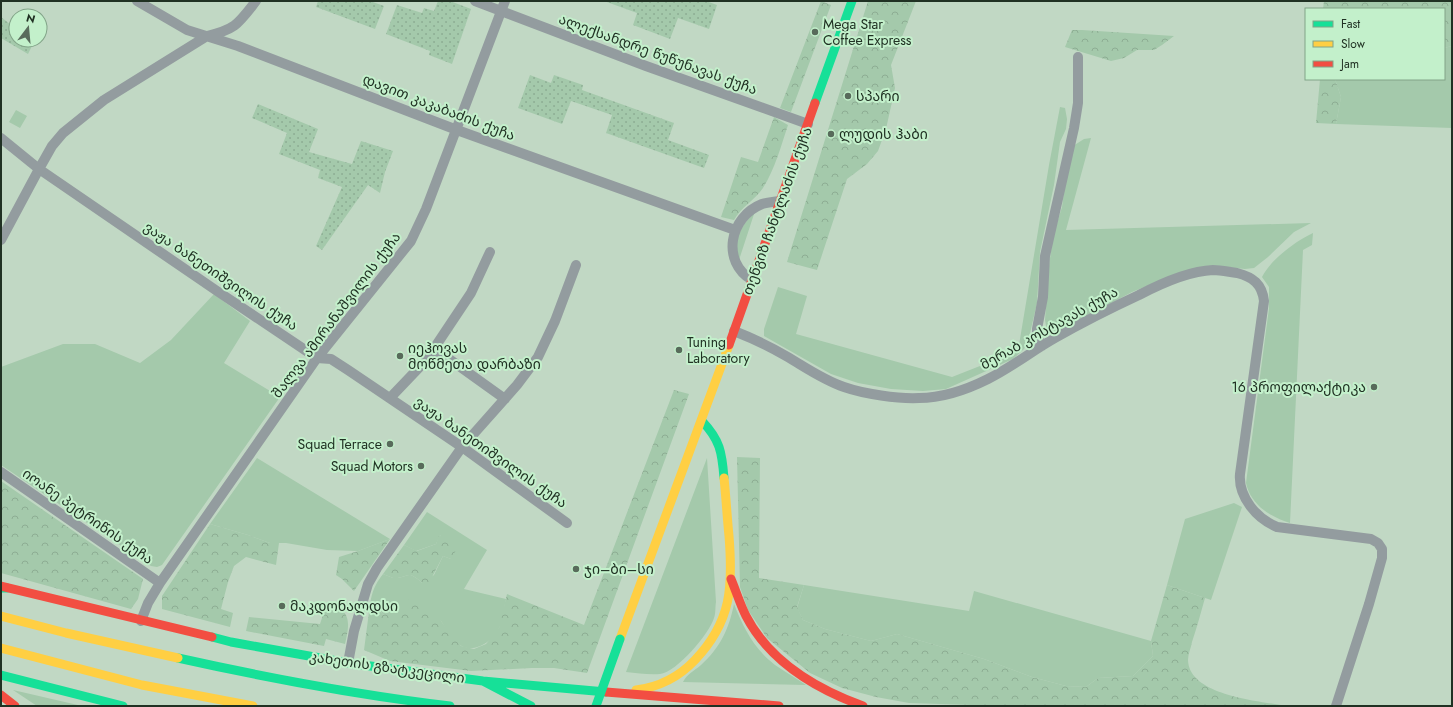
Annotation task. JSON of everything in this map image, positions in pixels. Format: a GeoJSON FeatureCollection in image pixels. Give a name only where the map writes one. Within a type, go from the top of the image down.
{"type":"FeatureCollection","features":[{"type":"Feature","properties":{"kind":"main road","name":"თენგიზ ჩანტლაძის ქუჩა"},"geometry":{"type":"LineString","coordinates":[[596,706],[702,421],[852,1]]}},
{"type":"Feature","properties":{"kind":"main road"},"geometry":{"type":"LineString","coordinates":[[610,693],[655,687],[670,680],[696,659],[714,637],[721,624],[726,608],[731,579],[722,452],[712,431],[702,421]]}},
{"type":"Feature","properties":{"kind":"main road"},"geometry":{"type":"LineString","coordinates":[[731,579],[748,621],[772,653],[792,670],[821,688],[849,702],[863,706]]}},
{"type":"Feature","properties":{"kind":"main road","name":"კახეთის გზატკეცილი"},"geometry":{"type":"LineString","coordinates":[[3,587],[231,642],[348,663],[483,681],[610,693],[779,706]]}},
{"type":"Feature","properties":{"kind":"main road","name":"კახეთის გზატკეცილი"},"geometry":{"type":"LineString","coordinates":[[1,616],[86,638],[231,670],[332,689],[450,706]]}},
{"type":"Feature","properties":{"kind":"main road"},"geometry":{"type":"LineString","coordinates":[[1,648],[142,684],[253,706]]}},
{"type":"Feature","properties":{"kind":"main road"},"geometry":{"type":"LineString","coordinates":[[1,675],[123,706]]}},
{"type":"Feature","properties":{"kind":"main road"},"geometry":{"type":"LineString","coordinates":[[483,681],[531,706]]}},
{"type":"Feature","properties":{"kind":"main road"},"geometry":{"type":"LineString","coordinates":[[1,695],[16,706]]}},
{"type":"Feature","properties":{"kind":"street","name":"დავით კაკაბაძის ქუჩა"},"geometry":{"type":"LineString","coordinates":[[137,1],[187,30],[238,46],[457,130],[735,230]]}},
{"type":"Feature","properties":{"kind":"street"},"geometry":{"type":"LineString","coordinates":[[1,240],[52,146],[63,133],[104,100],[207,36],[226,31],[238,24],[256,1]]}},
{"type":"Feature","properties":{"kind":"street","name":"ალექსანდრე წუწუნავას ქუჩა"},"geometry":{"type":"LineString","coordinates":[[475,1],[646,66],[808,124]]}},
{"type":"Feature","properties":{"kind":"street","name":"შალვა ამირანაშვილის ქუჩა"},"geometry":{"type":"LineString","coordinates":[[141,620],[148,603],[160,583],[317,358],[411,241],[426,209],[457,130],[505,1]]}},
{"type":"Feature","properties":{"kind":"street"},"geometry":{"type":"LineString","coordinates":[[1042,346],[1037,337],[1037,329],[1043,296],[1044,256],[1074,128],[1078,103],[1078,57]]}},
{"type":"Feature","properties":{"kind":"street","name":"ვაჟა ბანეთიშვილის ქუჩა"},"geometry":{"type":"LineString","coordinates":[[1,138],[39,169],[217,291],[317,358],[331,359],[390,398],[462,447],[567,523]]}},
{"type":"Feature","properties":{"kind":"street"},"geometry":{"type":"LineString","coordinates":[[752,280],[743,275],[737,267],[734,259],[733,238],[735,230],[741,221],[753,209],[769,202],[780,202]]}},
{"type":"Feature","properties":{"kind":"street"},"geometry":{"type":"LineString","coordinates":[[438,354],[435,347],[471,293],[490,252]]}},
{"type":"Feature","properties":{"kind":"street"},"geometry":{"type":"LineString","coordinates":[[348,663],[354,630],[368,584],[377,568],[462,447],[505,399],[538,356],[545,344],[576,265]]}},
{"type":"Feature","properties":{"kind":"street","name":"მერაბ კოსტავას ქუჩა"},"geometry":{"type":"LineString","coordinates":[[734,330],[769,346],[822,377],[844,387],[893,396],[919,398],[939,397],[987,379],[1042,346],[1115,306],[1153,288],[1182,277],[1212,270],[1243,275],[1252,279],[1263,292],[1264,301],[1239,482],[1242,492],[1254,511],[1268,524],[1277,527],[1371,539],[1378,543],[1382,549],[1382,558],[1369,604],[1336,706]]}},
{"type":"Feature","properties":{"kind":"street"},"geometry":{"type":"LineString","coordinates":[[390,398],[430,355],[438,354],[445,356],[505,399]]}},
{"type":"Feature","properties":{"kind":"street","name":"იოანე პეტრიწის ქუჩა"},"geometry":{"type":"LineString","coordinates":[[1,472],[160,583]]}},
{"type":"Feature","properties":{"kind":"green space"},"geometry":{"type":"Polygon","coordinates":[[[318,1],[370,1],[384,6],[375,29],[316,7],[318,1]]]}},
{"type":"Feature","properties":{"kind":"green space"},"geometry":{"type":"Polygon","coordinates":[[[438,1],[450,1],[471,9],[452,64],[429,55],[430,51],[386,34],[397,5],[422,13],[424,8],[434,11],[438,1]]]}},
{"type":"Feature","properties":{"kind":"green space"},"geometry":{"type":"Polygon","coordinates":[[[604,1],[706,1],[717,5],[709,29],[678,18],[670,39],[633,25],[637,13],[604,1]]]}},
{"type":"Feature","properties":{"kind":"green space"},"geometry":{"type":"Polygon","coordinates":[[[821,1],[831,5],[791,112],[780,108],[821,1]]]}},
{"type":"Feature","properties":{"kind":"green space"},"geometry":{"type":"Polygon","coordinates":[[[868,1],[916,1],[891,65],[895,88],[886,129],[878,151],[867,164],[847,179],[817,270],[787,262],[868,1]]]}},
{"type":"Feature","properties":{"kind":"green space"},"geometry":{"type":"Polygon","coordinates":[[[1324,1],[1452,1],[1452,46],[1445,48],[1445,8],[1323,8],[1324,1]]]}},
{"type":"Feature","properties":{"kind":"green space"},"geometry":{"type":"Polygon","coordinates":[[[1,17],[8,22],[8,42],[1,38],[1,17]]]}},
{"type":"Feature","properties":{"kind":"green space"},"geometry":{"type":"Polygon","coordinates":[[[1072,30],[1174,36],[1154,50],[1137,50],[1124,58],[1111,61],[1065,47],[1072,30]]]}},
{"type":"Feature","properties":{"kind":"green space"},"geometry":{"type":"Polygon","coordinates":[[[1452,46],[1452,128],[1336,124],[1341,97],[1335,80],[1445,80],[1445,48],[1452,46]]]}},
{"type":"Feature","properties":{"kind":"green space"},"geometry":{"type":"Polygon","coordinates":[[[18,48],[31,48],[28,54],[18,48]]]}},
{"type":"Feature","properties":{"kind":"green space"},"geometry":{"type":"Polygon","coordinates":[[[530,75],[551,83],[554,75],[583,85],[582,90],[674,123],[668,140],[709,155],[704,168],[606,133],[612,115],[571,101],[562,124],[518,108],[530,75]]]}},
{"type":"Feature","properties":{"kind":"green space"},"geometry":{"type":"Polygon","coordinates":[[[1320,80],[1335,80],[1341,97],[1336,124],[1316,123],[1320,80]]]}},
{"type":"Feature","properties":{"kind":"green space"},"geometry":{"type":"Polygon","coordinates":[[[258,104],[318,129],[309,152],[352,164],[361,141],[393,151],[385,172],[380,193],[368,185],[322,250],[316,246],[342,187],[318,178],[320,170],[279,154],[287,133],[252,118],[258,104]]]}},
{"type":"Feature","properties":{"kind":"green space"},"geometry":{"type":"Polygon","coordinates":[[[1060,107],[1065,108],[1067,119],[1066,129],[1060,142],[1054,185],[1040,252],[1037,303],[1028,342],[1024,349],[1013,359],[946,389],[923,391],[891,389],[858,383],[831,374],[764,336],[764,329],[778,287],[807,296],[796,334],[952,377],[1018,351],[1060,107]]]}},
{"type":"Feature","properties":{"kind":"green space"},"geometry":{"type":"Polygon","coordinates":[[[16,110],[27,116],[20,128],[9,122],[16,110]]]}},
{"type":"Feature","properties":{"kind":"green space"},"geometry":{"type":"Polygon","coordinates":[[[774,117],[788,125],[767,181],[760,192],[740,211],[734,220],[721,217],[741,157],[758,162],[774,117]]]}},
{"type":"Feature","properties":{"kind":"green space"},"geometry":{"type":"Polygon","coordinates":[[[1091,138],[1066,230],[1311,223],[1294,232],[1254,268],[1245,269],[1214,266],[1184,271],[1132,292],[1055,333],[1050,334],[1047,331],[1045,320],[1053,236],[1062,207],[1066,176],[1073,146],[1084,139],[1091,138]]]}},
{"type":"Feature","properties":{"kind":"green space"},"geometry":{"type":"Polygon","coordinates":[[[755,211],[739,260],[737,252],[737,239],[742,228],[755,211]]]}},
{"type":"Feature","properties":{"kind":"green space"},"geometry":{"type":"Polygon","coordinates":[[[1313,233],[1312,245],[1303,250],[1290,523],[1269,514],[1262,509],[1252,498],[1246,483],[1269,308],[1269,287],[1262,277],[1271,264],[1284,251],[1313,233]]]}},
{"type":"Feature","properties":{"kind":"green space"},"geometry":{"type":"Polygon","coordinates":[[[214,294],[250,321],[224,363],[280,397],[162,565],[157,567],[151,566],[1,465],[1,367],[63,344],[95,344],[140,363],[171,340],[214,294]]]}},
{"type":"Feature","properties":{"kind":"green space"},"geometry":{"type":"Polygon","coordinates":[[[674,390],[689,394],[587,673],[554,668],[471,671],[390,661],[364,650],[370,604],[376,604],[383,615],[394,609],[398,602],[413,599],[422,603],[441,621],[461,646],[474,649],[486,644],[499,628],[507,594],[584,625],[674,390]]]}},
{"type":"Feature","properties":{"kind":"green space"},"geometry":{"type":"Polygon","coordinates":[[[737,457],[760,458],[759,578],[804,585],[797,607],[803,620],[825,629],[871,641],[897,634],[984,659],[1032,677],[1066,686],[1086,687],[1098,678],[1133,676],[1153,656],[1151,641],[1167,585],[1205,598],[1188,658],[1191,672],[1200,682],[1228,695],[1287,706],[1002,706],[909,703],[876,697],[842,688],[810,673],[767,638],[748,610],[740,587],[737,457]]]}},
{"type":"Feature","properties":{"kind":"green space"},"geometry":{"type":"Polygon","coordinates":[[[257,458],[390,539],[358,551],[327,550],[286,543],[270,543],[210,524],[257,458]]]}},
{"type":"Feature","properties":{"kind":"green space"},"geometry":{"type":"Polygon","coordinates":[[[707,458],[716,602],[714,618],[706,633],[692,651],[675,667],[667,672],[660,674],[643,674],[626,672],[707,458]]]}},
{"type":"Feature","properties":{"kind":"green space"},"geometry":{"type":"Polygon","coordinates":[[[1,481],[143,579],[138,599],[131,609],[1,573],[1,481]]]}},
{"type":"Feature","properties":{"kind":"green space"},"geometry":{"type":"Polygon","coordinates":[[[1234,503],[1242,507],[1211,600],[1167,585],[1185,519],[1234,503]]]}},
{"type":"Feature","properties":{"kind":"green space"},"geometry":{"type":"Polygon","coordinates":[[[427,512],[487,550],[464,589],[506,599],[502,620],[494,636],[489,641],[477,647],[466,648],[457,643],[441,621],[394,609],[383,615],[377,604],[370,604],[374,588],[383,574],[393,578],[410,575],[422,583],[434,575],[443,556],[451,559],[440,535],[436,544],[416,551],[404,545],[427,512]]]}},
{"type":"Feature","properties":{"kind":"green space"},"geometry":{"type":"Polygon","coordinates":[[[210,524],[270,543],[279,543],[276,565],[246,557],[234,566],[221,609],[233,613],[230,627],[162,609],[162,596],[210,524]]]}},
{"type":"Feature","properties":{"kind":"green space"},"geometry":{"type":"Polygon","coordinates":[[[439,535],[458,547],[451,559],[443,556],[429,583],[422,583],[410,575],[393,578],[383,574],[404,545],[417,551],[436,544],[439,535]]]}},
{"type":"Feature","properties":{"kind":"green space"},"geometry":{"type":"Polygon","coordinates":[[[390,539],[354,591],[336,575],[339,557],[390,539]]]}},
{"type":"Feature","properties":{"kind":"green space"},"geometry":{"type":"Polygon","coordinates":[[[804,585],[969,611],[974,591],[1151,641],[1153,656],[1133,676],[1098,678],[1086,687],[1066,686],[1032,677],[984,659],[897,634],[871,641],[825,629],[803,620],[797,608],[804,585]]]}},
{"type":"Feature","properties":{"kind":"green space"},"geometry":{"type":"Polygon","coordinates":[[[734,604],[745,629],[761,652],[775,665],[806,685],[683,682],[708,659],[723,638],[734,604]]]}},
{"type":"Feature","properties":{"kind":"green space"},"geometry":{"type":"Polygon","coordinates":[[[330,606],[343,611],[348,620],[348,631],[345,644],[326,639],[324,646],[246,631],[249,617],[320,624],[325,609],[330,606]]]}},
{"type":"Feature","properties":{"kind":"green space"},"geometry":{"type":"Polygon","coordinates":[[[13,690],[82,706],[37,706],[13,690]]]}},
{"type":"Feature","properties":{"kind":"traffic: fast"},"geometry":{"type":"LineString","coordinates":[[815,103],[852,1]]}},
{"type":"Feature","properties":{"kind":"traffic: fast"},"geometry":{"type":"LineString","coordinates":[[702,421],[713,434],[719,447],[724,478]]}},
{"type":"Feature","properties":{"kind":"traffic: fast"},"geometry":{"type":"LineString","coordinates":[[1,588],[7,588]]}},
{"type":"Feature","properties":{"kind":"traffic: fast"},"geometry":{"type":"LineString","coordinates":[[212,637],[231,642],[348,663],[483,681],[606,692]]}},
{"type":"Feature","properties":{"kind":"traffic: fast"},"geometry":{"type":"LineString","coordinates":[[596,706],[620,639]]}},
{"type":"Feature","properties":{"kind":"traffic: fast"},"geometry":{"type":"LineString","coordinates":[[178,658],[313,685],[381,697],[450,706]]}},
{"type":"Feature","properties":{"kind":"traffic: fast"},"geometry":{"type":"LineString","coordinates":[[1,675],[123,706]]}},
{"type":"Feature","properties":{"kind":"traffic: fast"},"geometry":{"type":"LineString","coordinates":[[483,681],[531,706]]}},
{"type":"Feature","properties":{"kind":"traffic: slow"},"geometry":{"type":"LineString","coordinates":[[620,639],[729,345]]}},
{"type":"Feature","properties":{"kind":"traffic: slow"},"geometry":{"type":"LineString","coordinates":[[636,690],[661,684],[689,666],[707,646],[723,617],[730,587],[731,571],[724,478]]}},
{"type":"Feature","properties":{"kind":"traffic: slow"},"geometry":{"type":"LineString","coordinates":[[1,616],[66,633],[178,658]]}},
{"type":"Feature","properties":{"kind":"traffic: slow"},"geometry":{"type":"LineString","coordinates":[[1,648],[142,685],[253,706]]}},
{"type":"Feature","properties":{"kind":"traffic: jam"},"geometry":{"type":"LineString","coordinates":[[729,345],[815,103]]}},
{"type":"Feature","properties":{"kind":"traffic: jam"},"geometry":{"type":"LineString","coordinates":[[731,579],[746,616],[756,632],[781,660],[796,672],[828,691],[863,706]]}},
{"type":"Feature","properties":{"kind":"traffic: jam"},"geometry":{"type":"LineString","coordinates":[[1,586],[212,637]]}},
{"type":"Feature","properties":{"kind":"traffic: jam"},"geometry":{"type":"LineString","coordinates":[[606,692],[779,706]]}},
{"type":"Feature","properties":{"kind":"traffic: jam"},"geometry":{"type":"LineString","coordinates":[[1,695],[15,706]]}},
{"type":"Feature","properties":{"kind":"place","name":"Mega Star Coffee Express"},"geometry":{"type":"Point","coordinates":[815,32]}},
{"type":"Feature","properties":{"kind":"place","name":"სპარი"},"geometry":{"type":"Point","coordinates":[848,96]}},
{"type":"Feature","properties":{"kind":"place","name":"ლუდის ჰაბი"},"geometry":{"type":"Point","coordinates":[831,134]}},
{"type":"Feature","properties":{"kind":"place","name":"Tuning Laboratory"},"geometry":{"type":"Point","coordinates":[679,350]}},
{"type":"Feature","properties":{"kind":"place","name":"იეჰოვას მოწმეთა დარბაზი"},"geometry":{"type":"Point","coordinates":[400,356]}},
{"type":"Feature","properties":{"kind":"place","name":"16 პროფილაქტიკა"},"geometry":{"type":"Point","coordinates":[1374,387]}},
{"type":"Feature","properties":{"kind":"place","name":"Squad Terrace"},"geometry":{"type":"Point","coordinates":[390,444]}},
{"type":"Feature","properties":{"kind":"place","name":"Squad Motors"},"geometry":{"type":"Point","coordinates":[421,466]}},
{"type":"Feature","properties":{"kind":"place","name":"ჯი–ბი–სი"},"geometry":{"type":"Point","coordinates":[576,569]}},
{"type":"Feature","properties":{"kind":"place","name":"მაკდონალდსი"},"geometry":{"type":"Point","coordinates":[282,606]}}]}
